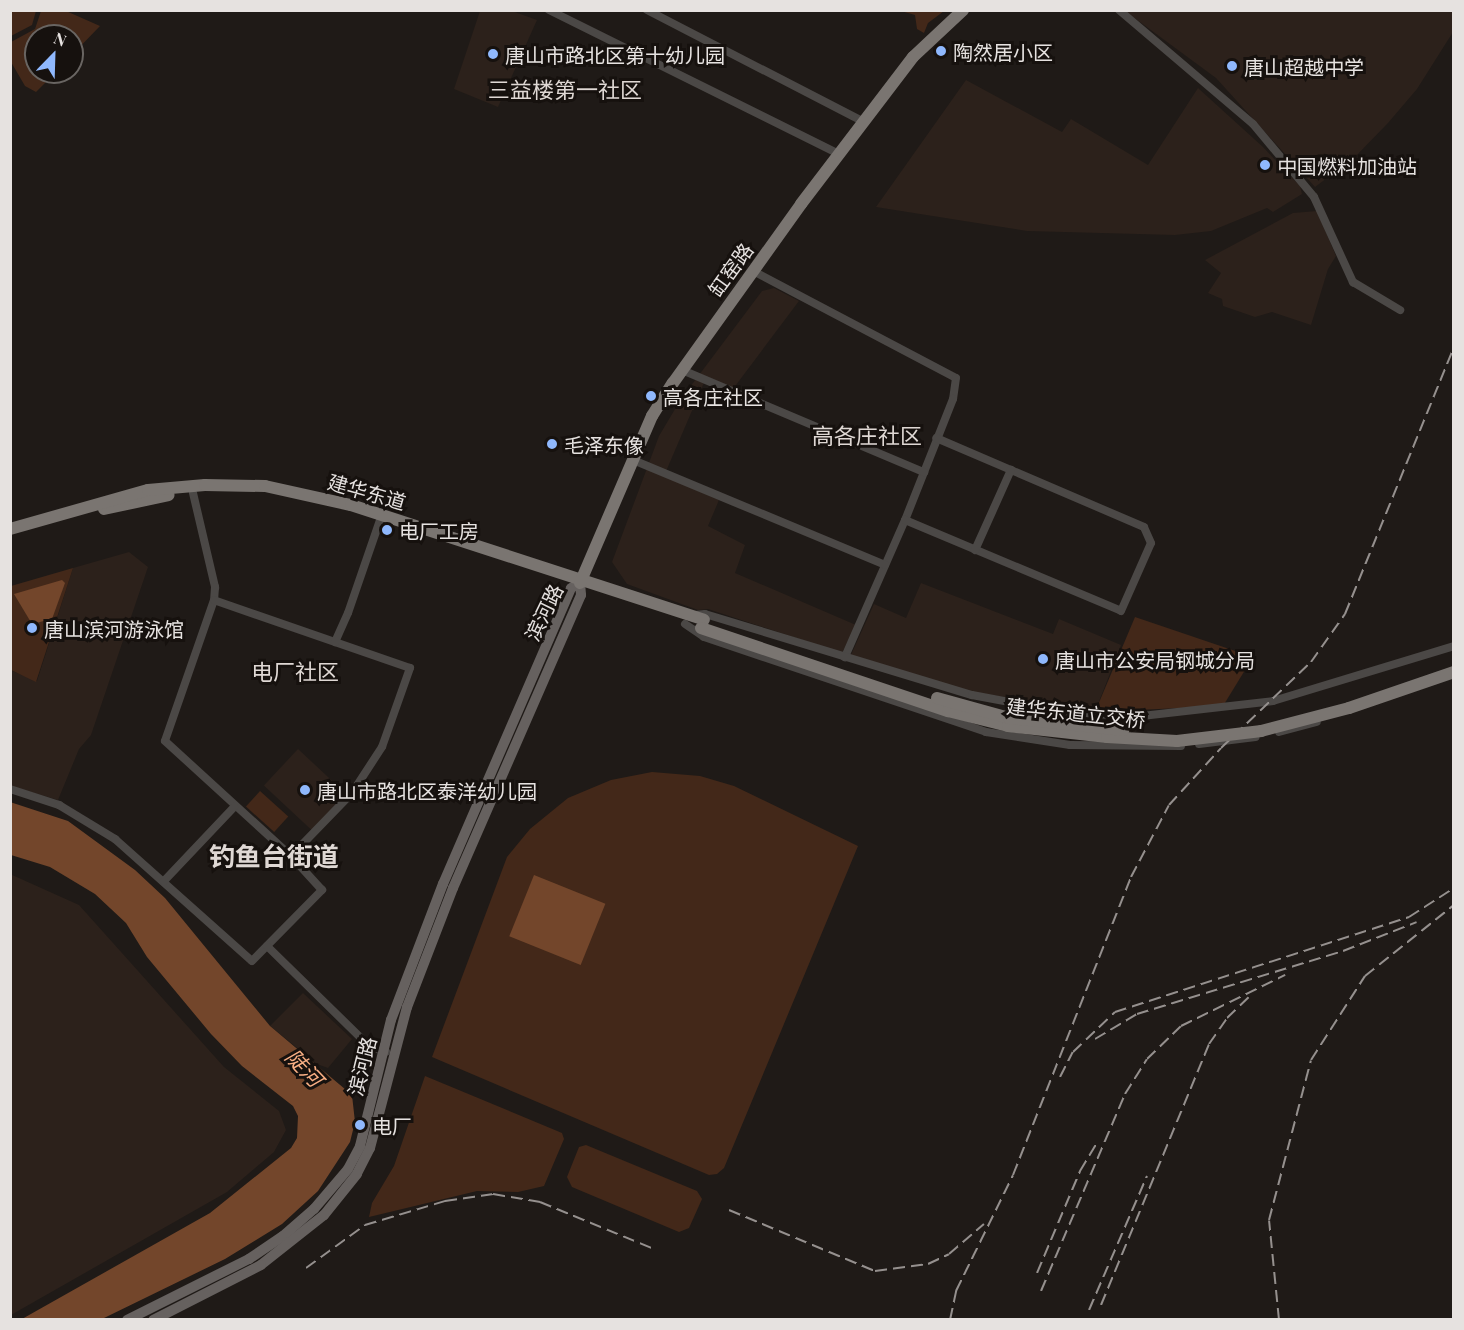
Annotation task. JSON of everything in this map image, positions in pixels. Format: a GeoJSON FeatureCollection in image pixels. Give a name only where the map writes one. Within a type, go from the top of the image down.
{"type":"FeatureCollection","features":[{"type":"Feature","properties":{"kind":"main road","name":"缸窑路"},"geometry":{"type":"LineString","coordinates":[[578,587],[652,416],[682,370],[839,154],[913,57],[963,10]]}},
{"type":"Feature","properties":{"kind":"main road","name":"建华东道"},"geometry":{"type":"LineString","coordinates":[[10,529],[148,490],[205,484],[265,486],[351,505],[578,587]]}},
{"type":"Feature","properties":{"kind":"main road","name":"建华东道"},"geometry":{"type":"LineString","coordinates":[[10,537],[103,509],[193,493],[273,495],[380,520],[578,587],[702,624]]}},
{"type":"Feature","properties":{"kind":"main road","name":"滨河路"},"geometry":{"type":"LineString","coordinates":[[153,1320],[261,1265],[340,1197],[370,1148],[401,990],[443,884],[578,587]]}},
{"type":"Feature","properties":{"kind":"main road","name":"建华东道立交桥"},"geometry":{"type":"LineString","coordinates":[[702,624],[949,702],[1009,718],[1179,734],[1285,718],[1454,665]]}},
{"type":"Feature","properties":{"kind":"main road","name":"建华东道立交桥"},"geometry":{"type":"LineString","coordinates":[[702,624],[948,711],[1008,726],[1107,737],[1177,741],[1261,731],[1349,708],[1454,672]]}},
{"type":"Feature","properties":{"kind":"main road","name":"滨河路"},"geometry":{"type":"LineString","coordinates":[[127,1320],[249,1259],[314,1209],[348,1169],[360,1146],[389,1053]]}},
{"type":"Feature","properties":{"kind":"street"},"geometry":{"type":"LineString","coordinates":[[646,10],[864,122]]}},
{"type":"Feature","properties":{"kind":"street"},"geometry":{"type":"LineString","coordinates":[[1119,10],[1253,124],[1314,197],[1353,282],[1400,310]]}},
{"type":"Feature","properties":{"kind":"street"},"geometry":{"type":"LineString","coordinates":[[550,11],[839,154]]}},
{"type":"Feature","properties":{"kind":"street"},"geometry":{"type":"LineString","coordinates":[[753,271],[956,378],[905,520],[845,657]]}},
{"type":"Feature","properties":{"kind":"street"},"geometry":{"type":"LineString","coordinates":[[682,370],[924,472]]}},
{"type":"Feature","properties":{"kind":"street"},"geometry":{"type":"LineString","coordinates":[[905,520],[1121,611],[1151,543],[1144,526],[936,438]]}},
{"type":"Feature","properties":{"kind":"street"},"geometry":{"type":"LineString","coordinates":[[633,460],[885,565]]}},
{"type":"Feature","properties":{"kind":"street"},"geometry":{"type":"LineString","coordinates":[[975,550],[1011,470]]}},
{"type":"Feature","properties":{"kind":"street"},"geometry":{"type":"LineString","coordinates":[[10,789],[59,805],[87,820],[164,881],[252,961],[322,890],[291,856],[234,807],[165,741],[214,600],[215,587],[193,493]]}},
{"type":"Feature","properties":{"kind":"street"},"geometry":{"type":"LineString","coordinates":[[335,642],[348,614],[380,520]]}},
{"type":"Feature","properties":{"kind":"street"},"geometry":{"type":"LineString","coordinates":[[214,600],[410,668],[382,747],[352,793],[291,856]]}},
{"type":"Feature","properties":{"kind":"street"},"geometry":{"type":"LineString","coordinates":[[1454,646],[1273,701],[1132,717],[1013,704],[845,657],[705,614],[686,620],[704,637],[944,721],[986,732],[1070,745],[1174,747],[1238,740],[1352,712],[1454,677]]}},
{"type":"Feature","properties":{"kind":"street"},"geometry":{"type":"LineString","coordinates":[[164,881],[234,807]]}},
{"type":"Feature","properties":{"kind":"street"},"geometry":{"type":"LineString","coordinates":[[267,946],[369,1046],[389,1053]]}},
{"type":"Feature","properties":{"kind":"shaded area"},"geometry":{"type":"Polygon","coordinates":[[[11,10],[36,11],[32,24],[24,24],[24,29],[11,36],[11,10]]]}},
{"type":"Feature","properties":{"kind":"shaded area"},"geometry":{"type":"Polygon","coordinates":[[[41,11],[66,11],[100,26],[84,43],[84,24],[37,24],[41,11]]]}},
{"type":"Feature","properties":{"kind":"shaded area","name":"唐山市路北区第十幼儿园"},"geometry":{"type":"Polygon","coordinates":[[[480,11],[512,11],[537,20],[498,107],[454,89],[480,11]]]}},
{"type":"Feature","properties":{"kind":"shaded area"},"geometry":{"type":"Polygon","coordinates":[[[901,11],[944,11],[928,23],[924,33],[917,29],[915,15],[901,11]]]}},
{"type":"Feature","properties":{"kind":"shaded area"},"geometry":{"type":"Polygon","coordinates":[[[1125,11],[1453,11],[1453,32],[1417,89],[1388,123],[1355,157],[1315,187],[1216,78],[1125,11]]]}},
{"type":"Feature","properties":{"kind":"shaded area"},"geometry":{"type":"Polygon","coordinates":[[[24,35],[24,84],[44,84],[36,92],[25,86],[11,62],[11,42],[24,35]]]}},
{"type":"Feature","properties":{"kind":"shaded area"},"geometry":{"type":"Polygon","coordinates":[[[966,80],[1062,132],[1071,119],[1148,165],[1198,88],[1263,147],[1300,186],[1302,194],[1273,212],[1267,208],[1211,231],[1175,235],[1027,231],[876,207],[966,80]]]}},
{"type":"Feature","properties":{"kind":"shaded area"},"geometry":{"type":"Polygon","coordinates":[[[1317,211],[1336,256],[1328,269],[1311,325],[1272,312],[1255,317],[1223,306],[1222,299],[1208,293],[1221,273],[1205,260],[1293,213],[1317,211]]]}},
{"type":"Feature","properties":{"kind":"shaded area"},"geometry":{"type":"Polygon","coordinates":[[[774,288],[799,301],[733,389],[706,378],[664,476],[719,500],[708,526],[745,545],[735,573],[856,625],[842,653],[708,609],[698,610],[627,584],[612,562],[659,436],[681,399],[762,291],[774,288]]]}},
{"type":"Feature","properties":{"kind":"shaded area"},"geometry":{"type":"Polygon","coordinates":[[[129,552],[148,567],[91,735],[79,749],[58,800],[11,786],[10,670],[37,681],[73,568],[129,552]]]}},
{"type":"Feature","properties":{"kind":"shaded area","name":"唐山滨河游泳馆"},"geometry":{"type":"Polygon","coordinates":[[[73,568],[36,682],[11,670],[11,586],[73,568]]]}},
{"type":"Feature","properties":{"kind":"shaded area"},"geometry":{"type":"Polygon","coordinates":[[[921,583],[1053,634],[1059,619],[1121,645],[1095,712],[962,690],[850,657],[874,604],[906,618],[921,583]]]}},
{"type":"Feature","properties":{"kind":"shaded area"},"geometry":{"type":"Polygon","coordinates":[[[1135,617],[1253,657],[1223,706],[1095,712],[1135,617]]]}},
{"type":"Feature","properties":{"kind":"shaded area","name":"唐山市路北区泰洋幼儿园"},"geometry":{"type":"Polygon","coordinates":[[[298,749],[347,795],[313,831],[264,786],[298,749]]]}},
{"type":"Feature","properties":{"kind":"shaded area"},"geometry":{"type":"Polygon","coordinates":[[[652,772],[700,776],[734,786],[858,846],[724,1168],[717,1174],[709,1175],[432,1057],[507,857],[530,829],[568,798],[611,780],[652,772]]]}},
{"type":"Feature","properties":{"kind":"shaded area"},"geometry":{"type":"Polygon","coordinates":[[[260,791],[288,816],[274,832],[246,807],[260,791]]]}},
{"type":"Feature","properties":{"kind":"shaded area"},"geometry":{"type":"Polygon","coordinates":[[[10,874],[79,905],[224,1067],[279,1111],[286,1130],[274,1152],[227,1192],[11,1315],[10,874]]]}},
{"type":"Feature","properties":{"kind":"shaded area"},"geometry":{"type":"Polygon","coordinates":[[[303,993],[352,1039],[328,1068],[317,1064],[270,1026],[303,993]]]}},
{"type":"Feature","properties":{"kind":"shaded area"},"geometry":{"type":"Polygon","coordinates":[[[425,1076],[562,1133],[564,1139],[544,1186],[518,1192],[477,1191],[369,1217],[372,1203],[394,1166],[425,1076]]]}},
{"type":"Feature","properties":{"kind":"shaded area"},"geometry":{"type":"Polygon","coordinates":[[[586,1145],[697,1191],[702,1199],[689,1228],[679,1232],[572,1187],[567,1177],[579,1147],[586,1145]]]}},
{"type":"Feature","properties":{"kind":"water"},"geometry":{"type":"Polygon","coordinates":[[[62,580],[65,583],[52,619],[32,624],[14,594],[62,580]]]}},
{"type":"Feature","properties":{"kind":"water","name":"陡河"},"geometry":{"type":"Polygon","coordinates":[[[10,802],[68,821],[135,870],[165,898],[270,1026],[352,1095],[355,1122],[350,1142],[318,1191],[282,1224],[225,1259],[102,1319],[22,1319],[210,1213],[291,1148],[297,1138],[298,1116],[293,1106],[242,1066],[211,1034],[147,957],[126,923],[95,894],[50,867],[11,855],[10,802]]]}},
{"type":"Feature","properties":{"kind":"water"},"geometry":{"type":"Polygon","coordinates":[[[534,875],[605,904],[581,965],[509,936],[534,875]]]}},
{"type":"Feature","properties":{"kind":"railway"},"geometry":{"type":"LineString","coordinates":[[950,1320],[956,1291],[1013,1175],[1131,877],[1169,805],[1221,748],[1311,662],[1345,614],[1454,347]]}},
{"type":"Feature","properties":{"kind":"railway"},"geometry":{"type":"LineString","coordinates":[[1060,1077],[1073,1052],[1115,1012],[1409,917],[1454,888]]}},
{"type":"Feature","properties":{"kind":"railway"},"geometry":{"type":"LineString","coordinates":[[1279,1320],[1269,1220],[1311,1060],[1365,976],[1454,905]]}},
{"type":"Feature","properties":{"kind":"railway"},"geometry":{"type":"LineString","coordinates":[[1095,1039],[1137,1014],[1343,951],[1417,922]]}},
{"type":"Feature","properties":{"kind":"railway"},"geometry":{"type":"LineString","coordinates":[[1041,1291],[1125,1094],[1147,1059],[1181,1026],[1285,975]]}},
{"type":"Feature","properties":{"kind":"railway"},"geometry":{"type":"LineString","coordinates":[[1101,1305],[1209,1044],[1227,1018],[1249,997]]}},
{"type":"Feature","properties":{"kind":"railway"},"geometry":{"type":"LineString","coordinates":[[1037,1273],[1080,1171],[1097,1143]]}},
{"type":"Feature","properties":{"kind":"railway"},"geometry":{"type":"LineString","coordinates":[[1089,1310],[1147,1176]]}},
{"type":"Feature","properties":{"kind":"railway"},"geometry":{"type":"LineString","coordinates":[[306,1268],[365,1225],[445,1201],[493,1194],[540,1202],[654,1249]]}},
{"type":"Feature","properties":{"kind":"railway"},"geometry":{"type":"LineString","coordinates":[[729,1210],[875,1271],[928,1264],[949,1254],[984,1224]]}},
{"type":"Feature","properties":{"kind":"place","name":"陶然居小区"},"geometry":{"type":"Point","coordinates":[941,51]}},
{"type":"Feature","properties":{"kind":"place","name":"唐山市路北区第十幼儿园"},"geometry":{"type":"Point","coordinates":[493,54]}},
{"type":"Feature","properties":{"kind":"place","name":"唐山超越中学"},"geometry":{"type":"Point","coordinates":[1232,66]}},
{"type":"Feature","properties":{"kind":"place","name":"中国燃料加油站"},"geometry":{"type":"Point","coordinates":[1265,165]}},
{"type":"Feature","properties":{"kind":"place","name":"高各庄社区"},"geometry":{"type":"Point","coordinates":[651,396]}},
{"type":"Feature","properties":{"kind":"place","name":"毛泽东像"},"geometry":{"type":"Point","coordinates":[552,444]}},
{"type":"Feature","properties":{"kind":"place","name":"电厂工房"},"geometry":{"type":"Point","coordinates":[387,530]}},
{"type":"Feature","properties":{"kind":"place","name":"唐山滨河游泳馆"},"geometry":{"type":"Point","coordinates":[32,628]}},
{"type":"Feature","properties":{"kind":"place","name":"唐山市公安局钢城分局"},"geometry":{"type":"Point","coordinates":[1043,659]}},
{"type":"Feature","properties":{"kind":"place","name":"唐山市路北区泰洋幼儿园"},"geometry":{"type":"Point","coordinates":[305,790]}},
{"type":"Feature","properties":{"kind":"place","name":"电厂"},"geometry":{"type":"Point","coordinates":[360,1125]}},
{"type":"Feature","properties":{"kind":"district","name":"三益楼第一社区"},"geometry":{"type":"Point","coordinates":[565,90]}},
{"type":"Feature","properties":{"kind":"district","name":"高各庄社区"},"geometry":{"type":"Point","coordinates":[867,436]}},
{"type":"Feature","properties":{"kind":"district","name":"电厂社区"},"geometry":{"type":"Point","coordinates":[295,672]}},
{"type":"Feature","properties":{"kind":"district","name":"钓鱼台街道"},"geometry":{"type":"Point","coordinates":[274,856]}}]}
